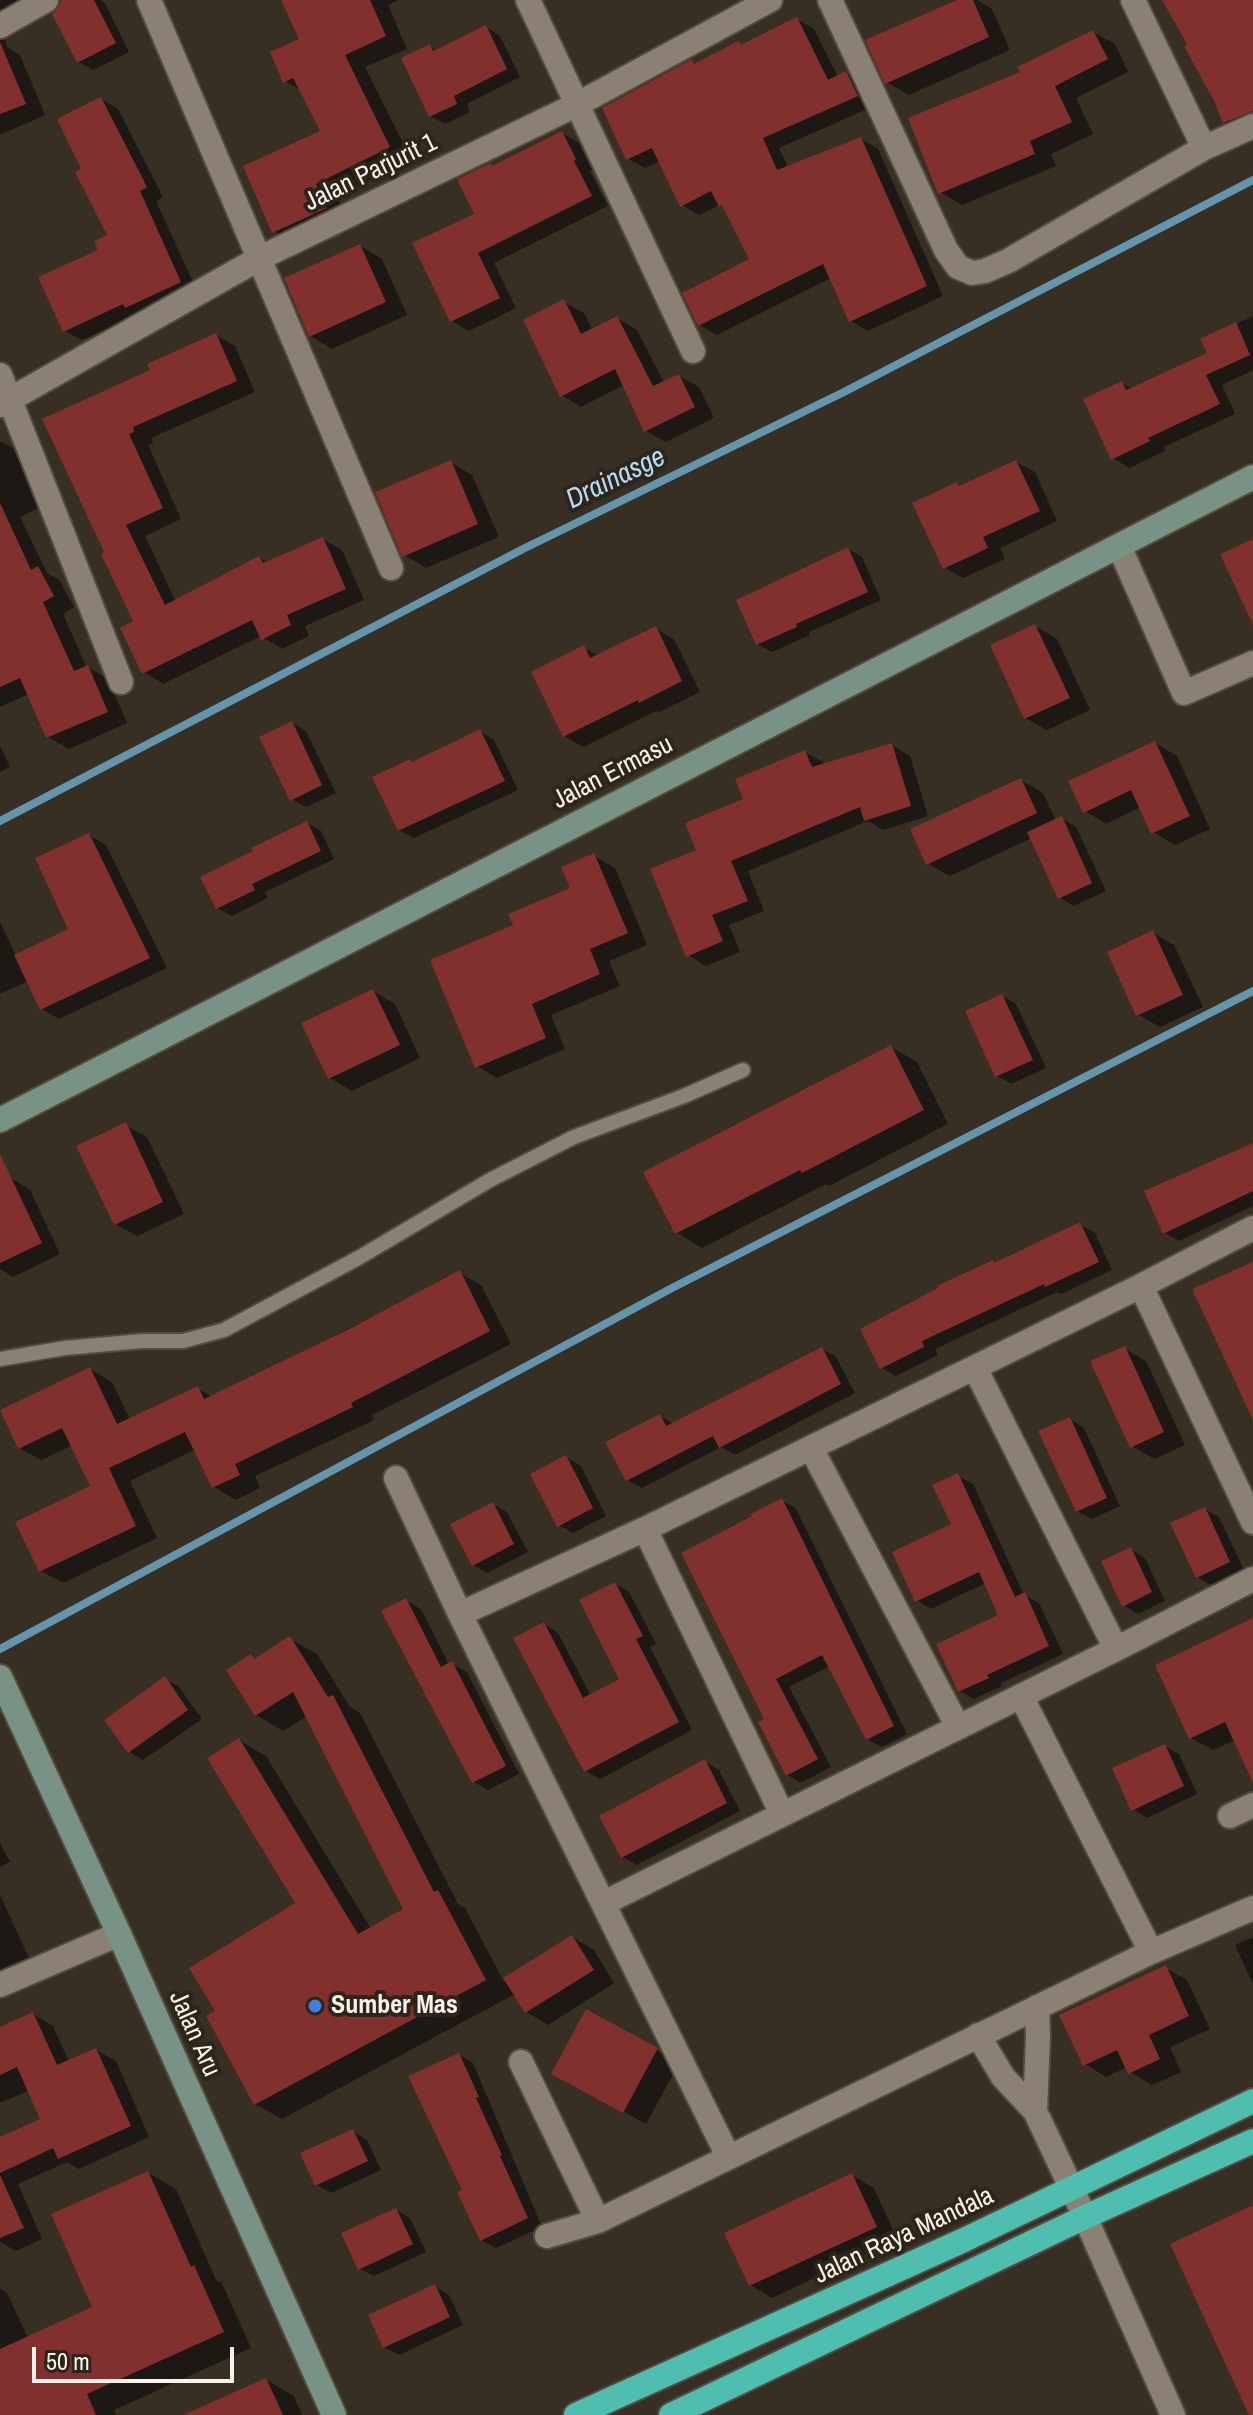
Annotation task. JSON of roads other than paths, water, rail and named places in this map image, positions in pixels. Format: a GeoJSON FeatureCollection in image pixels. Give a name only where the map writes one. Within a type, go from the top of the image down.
{"type":"FeatureCollection","features":[{"type":"Feature","properties":{"kind":"highway","name":"Jalan Raya Mandala"},"geometry":{"type":"LineString","coordinates":[[576,2415],[964,2240],[1253,2101]]}},
{"type":"Feature","properties":{"kind":"highway"},"geometry":{"type":"LineString","coordinates":[[671,2415],[1085,2217],[1253,2141]]}},
{"type":"Feature","properties":{"kind":"street"},"geometry":{"type":"LineString","coordinates":[[0,26],[46,0]]}},
{"type":"Feature","properties":{"kind":"street"},"geometry":{"type":"LineString","coordinates":[[149,0],[391,568]]}},
{"type":"Feature","properties":{"kind":"street"},"geometry":{"type":"LineString","coordinates":[[528,0],[693,351]]}},
{"type":"Feature","properties":{"kind":"street","name":"Jalan Parjurit 1"},"geometry":{"type":"LineString","coordinates":[[5,402],[260,258],[578,104],[770,0]]}},
{"type":"Feature","properties":{"kind":"street"},"geometry":{"type":"LineString","coordinates":[[830,0],[946,250],[958,267],[972,273],[1008,261],[1204,148],[1253,126]]}},
{"type":"Feature","properties":{"kind":"street"},"geometry":{"type":"LineString","coordinates":[[1133,0],[1204,148]]}},
{"type":"Feature","properties":{"kind":"street"},"geometry":{"type":"LineString","coordinates":[[0,375],[5,402],[121,682]]}},
{"type":"Feature","properties":{"kind":"street","name":"Jalan Ermasu"},"geometry":{"type":"LineString","coordinates":[[0,1120],[1253,477]]}},
{"type":"Feature","properties":{"kind":"street"},"geometry":{"type":"LineString","coordinates":[[1119,546],[1184,693],[1253,663]]}},
{"type":"Feature","properties":{"kind":"street"},"geometry":{"type":"LineString","coordinates":[[460,1614],[645,1529],[1253,1228]]}},
{"type":"Feature","properties":{"kind":"street"},"geometry":{"type":"LineString","coordinates":[[1141,1286],[1253,1522]]}},
{"type":"Feature","properties":{"kind":"street"},"geometry":{"type":"LineString","coordinates":[[975,1368],[1116,1649]]}},
{"type":"Feature","properties":{"kind":"street"},"geometry":{"type":"LineString","coordinates":[[811,1448],[958,1727]]}},
{"type":"Feature","properties":{"kind":"street"},"geometry":{"type":"LineString","coordinates":[[396,1478],[728,2156]]}},
{"type":"Feature","properties":{"kind":"street"},"geometry":{"type":"LineString","coordinates":[[645,1529],[782,1814]]}},
{"type":"Feature","properties":{"kind":"street"},"geometry":{"type":"LineString","coordinates":[[604,1903],[1253,1579]]}},
{"type":"Feature","properties":{"kind":"street","name":"Jalan Aru"},"geometry":{"type":"LineString","coordinates":[[3,1682],[334,2415]]}},
{"type":"Feature","properties":{"kind":"street"},"geometry":{"type":"LineString","coordinates":[[1021,1696],[1151,1952]]}},
{"type":"Feature","properties":{"kind":"street"},"geometry":{"type":"LineString","coordinates":[[1230,1816],[1253,1805]]}},
{"type":"Feature","properties":{"kind":"street"},"geometry":{"type":"LineString","coordinates":[[547,2236],[598,2221],[1151,1952],[1253,1908]]}},
{"type":"Feature","properties":{"kind":"street"},"geometry":{"type":"LineString","coordinates":[[0,1985],[119,1934]]}},
{"type":"Feature","properties":{"kind":"street"},"geometry":{"type":"LineString","coordinates":[[1035,2111],[1037,2007]]}},
{"type":"Feature","properties":{"kind":"street"},"geometry":{"type":"LineString","coordinates":[[978,2035],[1003,2077],[1035,2111],[1173,2415]]}},
{"type":"Feature","properties":{"kind":"street"},"geometry":{"type":"LineString","coordinates":[[521,2062],[598,2221]]}},
{"type":"Feature","properties":{"kind":"lane"},"geometry":{"type":"LineString","coordinates":[[0,1359],[65,1348],[142,1341],[183,1341],[224,1330],[360,1257],[490,1180],[574,1137],[684,1096],[743,1070]]}},
{"type":"Feature","properties":{"kind":"waterway","name":"Drainasge"},"geometry":{"type":"LineString","coordinates":[[0,821],[525,548],[844,392],[1253,180]]}},
{"type":"Feature","properties":{"kind":"waterway"},"geometry":{"type":"LineString","coordinates":[[0,1649],[672,1288],[1253,991]]}},
{"type":"Feature","properties":{"kind":"place","name":"Sumber Mas"},"geometry":{"type":"Point","coordinates":[315,2006]}}]}
